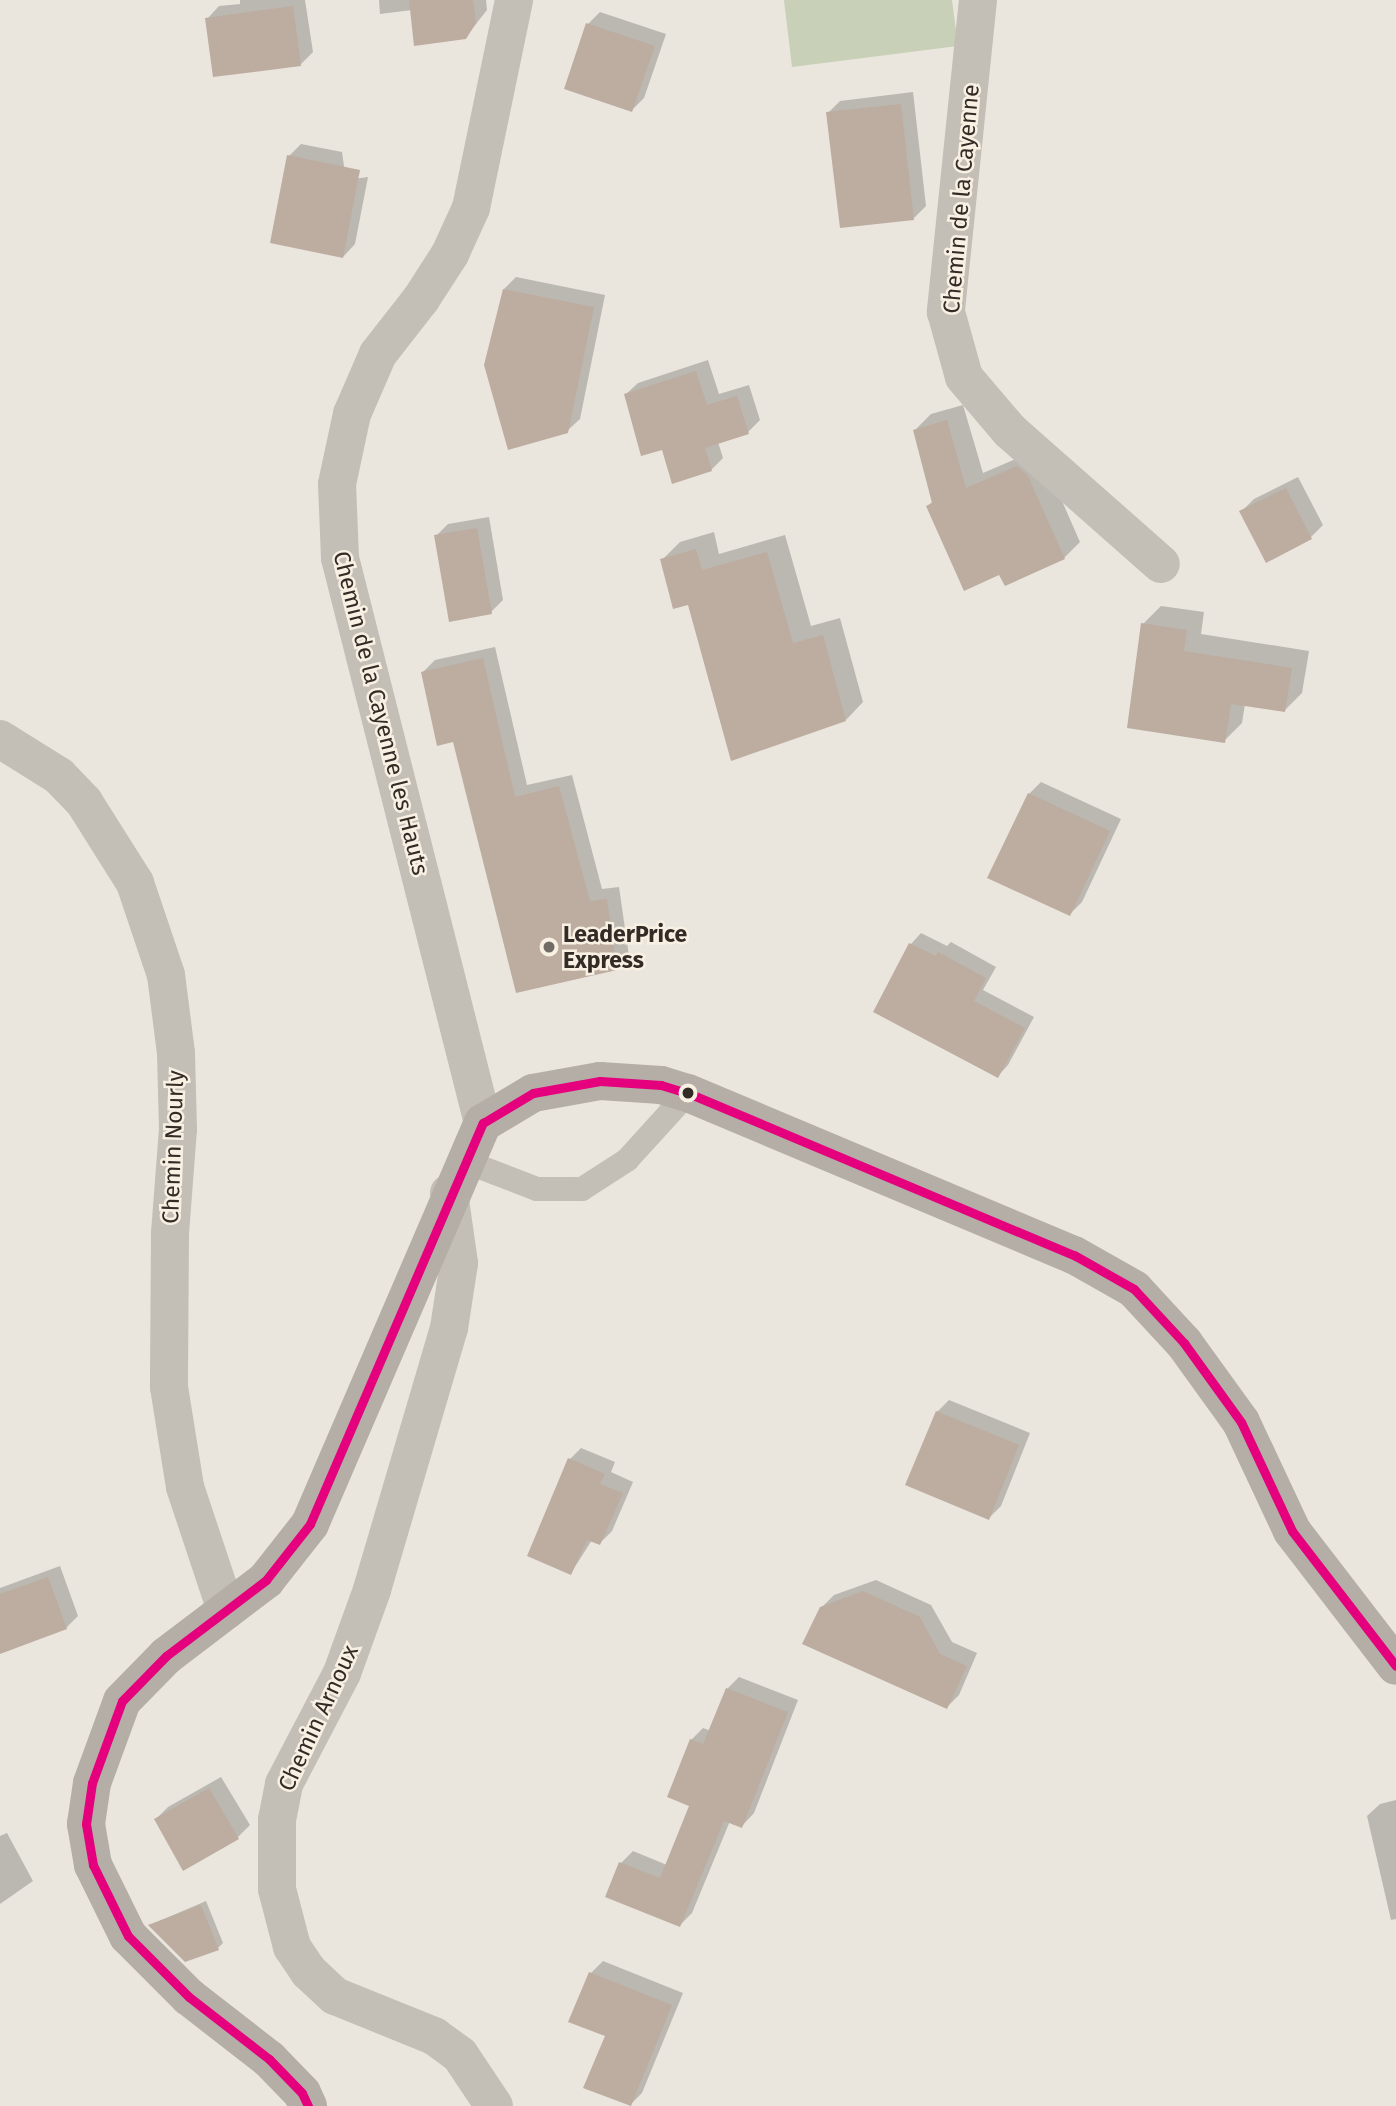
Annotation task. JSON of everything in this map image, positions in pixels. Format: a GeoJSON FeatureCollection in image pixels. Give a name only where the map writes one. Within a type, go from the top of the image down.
{"type":"FeatureCollection","features":[{"type":"Feature","properties":{"kind":"main road"},"geometry":{"type":"LineString","coordinates":[[308,2106],[302,2093],[269,2059],[190,1997],[128,1936],[93,1865],[86,1824],[92,1783],[122,1701],[166,1656],[266,1580],[310,1524],[456,1177],[483,1123],[533,1093],[600,1082],[661,1085],[688,1093],[1074,1255],[1134,1289],[1184,1343],[1241,1422],[1292,1531],[1396,1665]]}},
{"type":"Feature","properties":{"kind":"street","name":"Chemin de la Cayenne les Hauts"},"geometry":{"type":"LineString","coordinates":[[483,1123],[340,558],[337,484],[352,414],[378,354],[429,288],[471,208],[514,0]]}},
{"type":"Feature","properties":{"kind":"street","name":"Chemin de la Cayenne"},"geometry":{"type":"LineString","coordinates":[[978,0],[946,312],[964,377],[1010,431],[1161,564]]}},
{"type":"Feature","properties":{"kind":"street","name":"Chemin Nourly"},"geometry":{"type":"LineString","coordinates":[[0,740],[59,776],[84,802],[135,883],[166,975],[176,1053],[178,1129],[170,1234],[169,1387],[185,1487],[226,1610]]}},
{"type":"Feature","properties":{"kind":"street","name":"Chemin Arnoux"},"geometry":{"type":"LineString","coordinates":[[456,1177],[459,1263],[449,1328],[372,1590],[347,1661],[284,1784],[277,1819],[277,1889],[292,1947],[309,1972],[335,1996],[434,2036],[460,2054],[494,2106]]}},
{"type":"Feature","properties":{"kind":"lane"},"geometry":{"type":"LineString","coordinates":[[456,1177],[537,1189],[583,1189],[627,1160],[688,1093]]}},
{"type":"Feature","properties":{"kind":"green space"},"geometry":{"type":"Polygon","coordinates":[[[784,0],[952,0],[958,46],[792,67],[784,0]]]}},
{"type":"Feature","properties":{"kind":"building"},"geometry":{"type":"Polygon","coordinates":[[[409,0],[473,0],[476,23],[466,39],[414,46],[409,0]]]}},
{"type":"Feature","properties":{"kind":"building"},"geometry":{"type":"Polygon","coordinates":[[[293,6],[301,66],[213,77],[205,18],[293,6]]]}},
{"type":"Feature","properties":{"kind":"building"},"geometry":{"type":"Polygon","coordinates":[[[586,23],[655,46],[632,112],[564,89],[586,23]]]}},
{"type":"Feature","properties":{"kind":"building"},"geometry":{"type":"Polygon","coordinates":[[[901,104],[914,220],[840,228],[826,112],[901,104]]]}},
{"type":"Feature","properties":{"kind":"building"},"geometry":{"type":"Polygon","coordinates":[[[287,155],[360,170],[343,258],[270,243],[287,155]]]}},
{"type":"Feature","properties":{"kind":"building"},"geometry":{"type":"Polygon","coordinates":[[[503,289],[594,307],[568,433],[508,450],[484,365],[503,289]]]}},
{"type":"Feature","properties":{"kind":"building"},"geometry":{"type":"Polygon","coordinates":[[[696,371],[707,405],[737,396],[749,434],[705,448],[712,471],[672,484],[662,450],[641,456],[624,394],[696,371]]]}},
{"type":"Feature","properties":{"kind":"building"},"geometry":{"type":"Polygon","coordinates":[[[947,420],[966,488],[1017,466],[1028,476],[1065,559],[1005,586],[999,575],[964,591],[926,506],[932,503],[913,430],[947,420]]]}},
{"type":"Feature","properties":{"kind":"building"},"geometry":{"type":"Polygon","coordinates":[[[1286,488],[1312,539],[1266,563],[1239,511],[1286,488]]]}},
{"type":"Feature","properties":{"kind":"building"},"geometry":{"type":"Polygon","coordinates":[[[477,528],[492,614],[449,622],[434,535],[477,528]]]}},
{"type":"Feature","properties":{"kind":"building"},"geometry":{"type":"Polygon","coordinates":[[[696,549],[702,570],[767,552],[793,643],[823,635],[846,721],[731,761],[688,605],[673,609],[660,559],[696,549]]]}},
{"type":"Feature","properties":{"kind":"building"},"geometry":{"type":"Polygon","coordinates":[[[1141,623],[1187,630],[1184,651],[1292,668],[1285,712],[1231,704],[1225,743],[1127,728],[1141,623]]]}},
{"type":"Feature","properties":{"kind":"building"},"geometry":{"type":"Polygon","coordinates":[[[483,658],[515,797],[559,786],[590,901],[607,899],[617,970],[516,993],[453,742],[437,746],[421,672],[483,658]]]}},
{"type":"Feature","properties":{"kind":"building"},"geometry":{"type":"Polygon","coordinates":[[[1028,793],[1110,831],[1070,916],[987,878],[1028,793]]]}},
{"type":"Feature","properties":{"kind":"building"},"geometry":{"type":"Polygon","coordinates":[[[909,943],[936,956],[938,952],[986,978],[974,1001],[1025,1028],[998,1078],[873,1012],[909,943]]]}},
{"type":"Feature","properties":{"kind":"building"},"geometry":{"type":"Polygon","coordinates":[[[936,1411],[1019,1445],[989,1520],[905,1485],[936,1411]]]}},
{"type":"Feature","properties":{"kind":"building"},"geometry":{"type":"Polygon","coordinates":[[[568,1458],[605,1474],[600,1484],[623,1493],[600,1545],[587,1540],[571,1575],[527,1556],[568,1458]]]}},
{"type":"Feature","properties":{"kind":"building"},"geometry":{"type":"Polygon","coordinates":[[[48,1577],[67,1629],[0,1654],[0,1594],[48,1577]]]}},
{"type":"Feature","properties":{"kind":"building"},"geometry":{"type":"Polygon","coordinates":[[[863,1591],[920,1617],[940,1654],[967,1666],[947,1709],[802,1644],[820,1607],[863,1591]]]}},
{"type":"Feature","properties":{"kind":"building"},"geometry":{"type":"Polygon","coordinates":[[[726,1688],[788,1712],[742,1828],[724,1821],[680,1927],[605,1897],[619,1862],[660,1878],[689,1806],[667,1797],[690,1739],[703,1744],[726,1688]]]}},
{"type":"Feature","properties":{"kind":"building"},"geometry":{"type":"Polygon","coordinates":[[[209,1788],[239,1839],[183,1871],[154,1819],[209,1788]]]}},
{"type":"Feature","properties":{"kind":"building"},"geometry":{"type":"Polygon","coordinates":[[[201,1905],[219,1950],[185,1962],[148,1925],[201,1905]]]}},
{"type":"Feature","properties":{"kind":"building"},"geometry":{"type":"Polygon","coordinates":[[[589,1972],[672,2005],[631,2106],[583,2088],[605,2036],[568,2022],[589,1972]]]}},
{"type":"Feature","properties":{"kind":"transit line"},"geometry":{"type":"LineString","coordinates":[[308,2106],[302,2093],[269,2059],[189,1997],[128,1936],[93,1865],[86,1824],[92,1783],[122,1701],[166,1656],[266,1580],[310,1524],[483,1123],[533,1093],[600,1081],[661,1085],[688,1093],[1074,1255],[1134,1289],[1184,1343],[1241,1422],[1292,1531],[1396,1666]]}},
{"type":"Feature","properties":{"kind":"place","name":"LeaderPrice Express"},"geometry":{"type":"Point","coordinates":[549,947]}}]}
